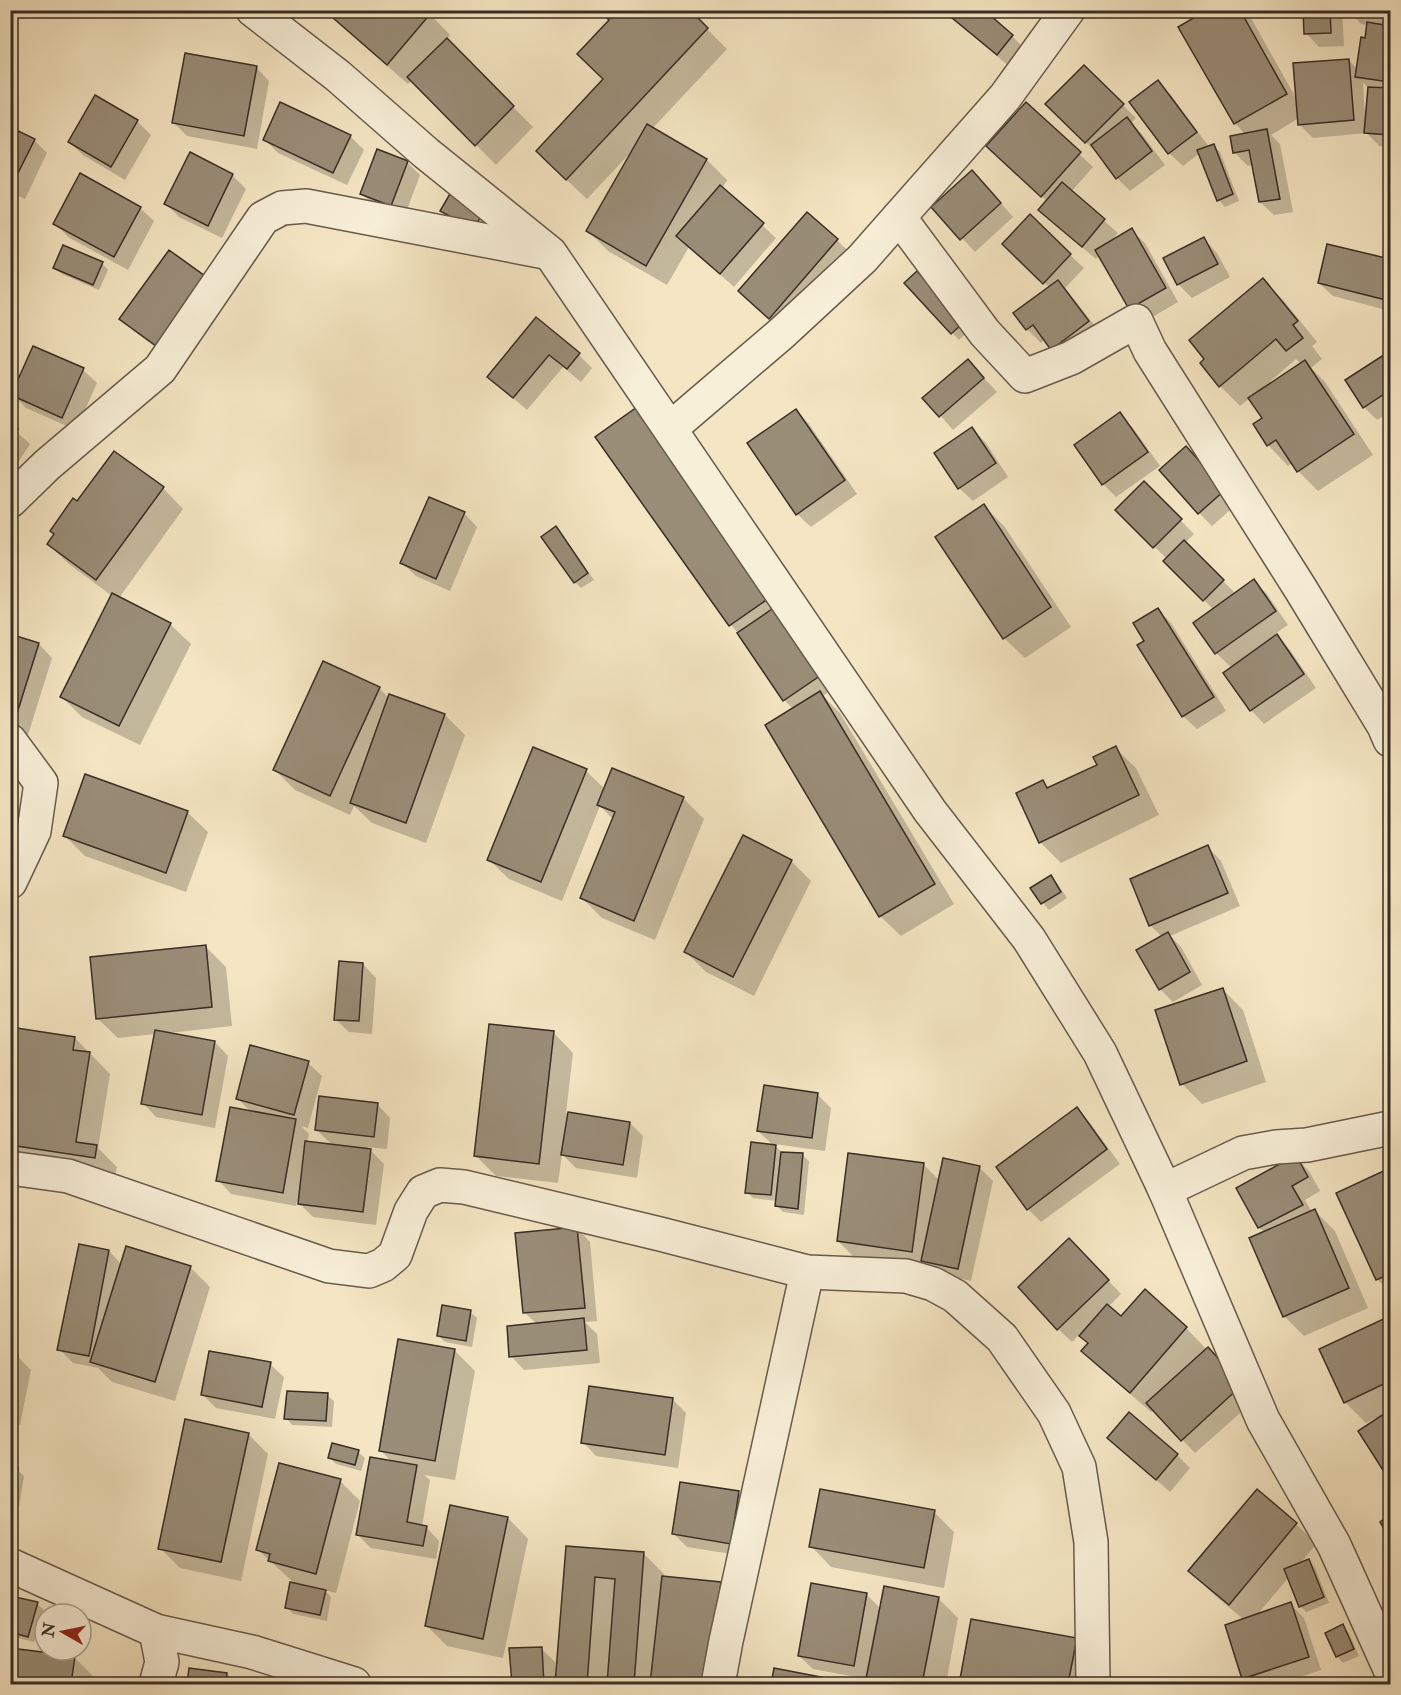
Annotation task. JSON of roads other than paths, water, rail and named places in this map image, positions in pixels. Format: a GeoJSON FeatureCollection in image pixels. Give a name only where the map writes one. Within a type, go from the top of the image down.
{"type":"FeatureCollection","features":[{"type":"Feature","properties":{"kind":"street"},"geometry":{"type":"LineString","coordinates":[[253,10],[338,76],[426,153],[550,253],[930,810],[1029,939],[1100,1053],[1165,1190],[1263,1420],[1334,1545],[1390,1669]]}},
{"type":"Feature","properties":{"kind":"street"},"geometry":{"type":"LineString","coordinates":[[670,428],[782,333],[862,260],[1005,97],[1068,10]]}},
{"type":"Feature","properties":{"kind":"street"},"geometry":{"type":"LineString","coordinates":[[10,501],[47,465],[160,369],[263,218],[282,208],[306,206],[550,253]]}},
{"type":"Feature","properties":{"kind":"street"},"geometry":{"type":"LineString","coordinates":[[899,217],[985,333],[1025,376],[1071,358],[1136,321],[1150,351],[1300,588],[1378,716],[1390,740]]}},
{"type":"Feature","properties":{"kind":"street"},"geometry":{"type":"LineString","coordinates":[[10,741],[41,783],[34,831],[10,882]]}},
{"type":"Feature","properties":{"kind":"street"},"geometry":{"type":"LineString","coordinates":[[1165,1190],[1243,1153],[1276,1147],[1307,1145],[1390,1128]]}},
{"type":"Feature","properties":{"kind":"street"},"geometry":{"type":"LineString","coordinates":[[10,1168],[68,1176],[329,1266],[369,1271],[383,1265],[395,1255],[411,1211],[423,1192],[440,1185],[464,1187],[807,1272],[906,1276],[933,1284],[955,1296],[1002,1338],[1054,1413],[1079,1467],[1091,1542],[1093,1684]]}},
{"type":"Feature","properties":{"kind":"street"},"geometry":{"type":"LineString","coordinates":[[718,1684],[807,1272]]}},
{"type":"Feature","properties":{"kind":"street"},"geometry":{"type":"LineString","coordinates":[[10,1565],[156,1631],[252,1652],[354,1684]]}},
{"type":"Feature","properties":{"kind":"street"},"geometry":{"type":"LineString","coordinates":[[156,1631],[162,1662],[156,1684]]}}]}
